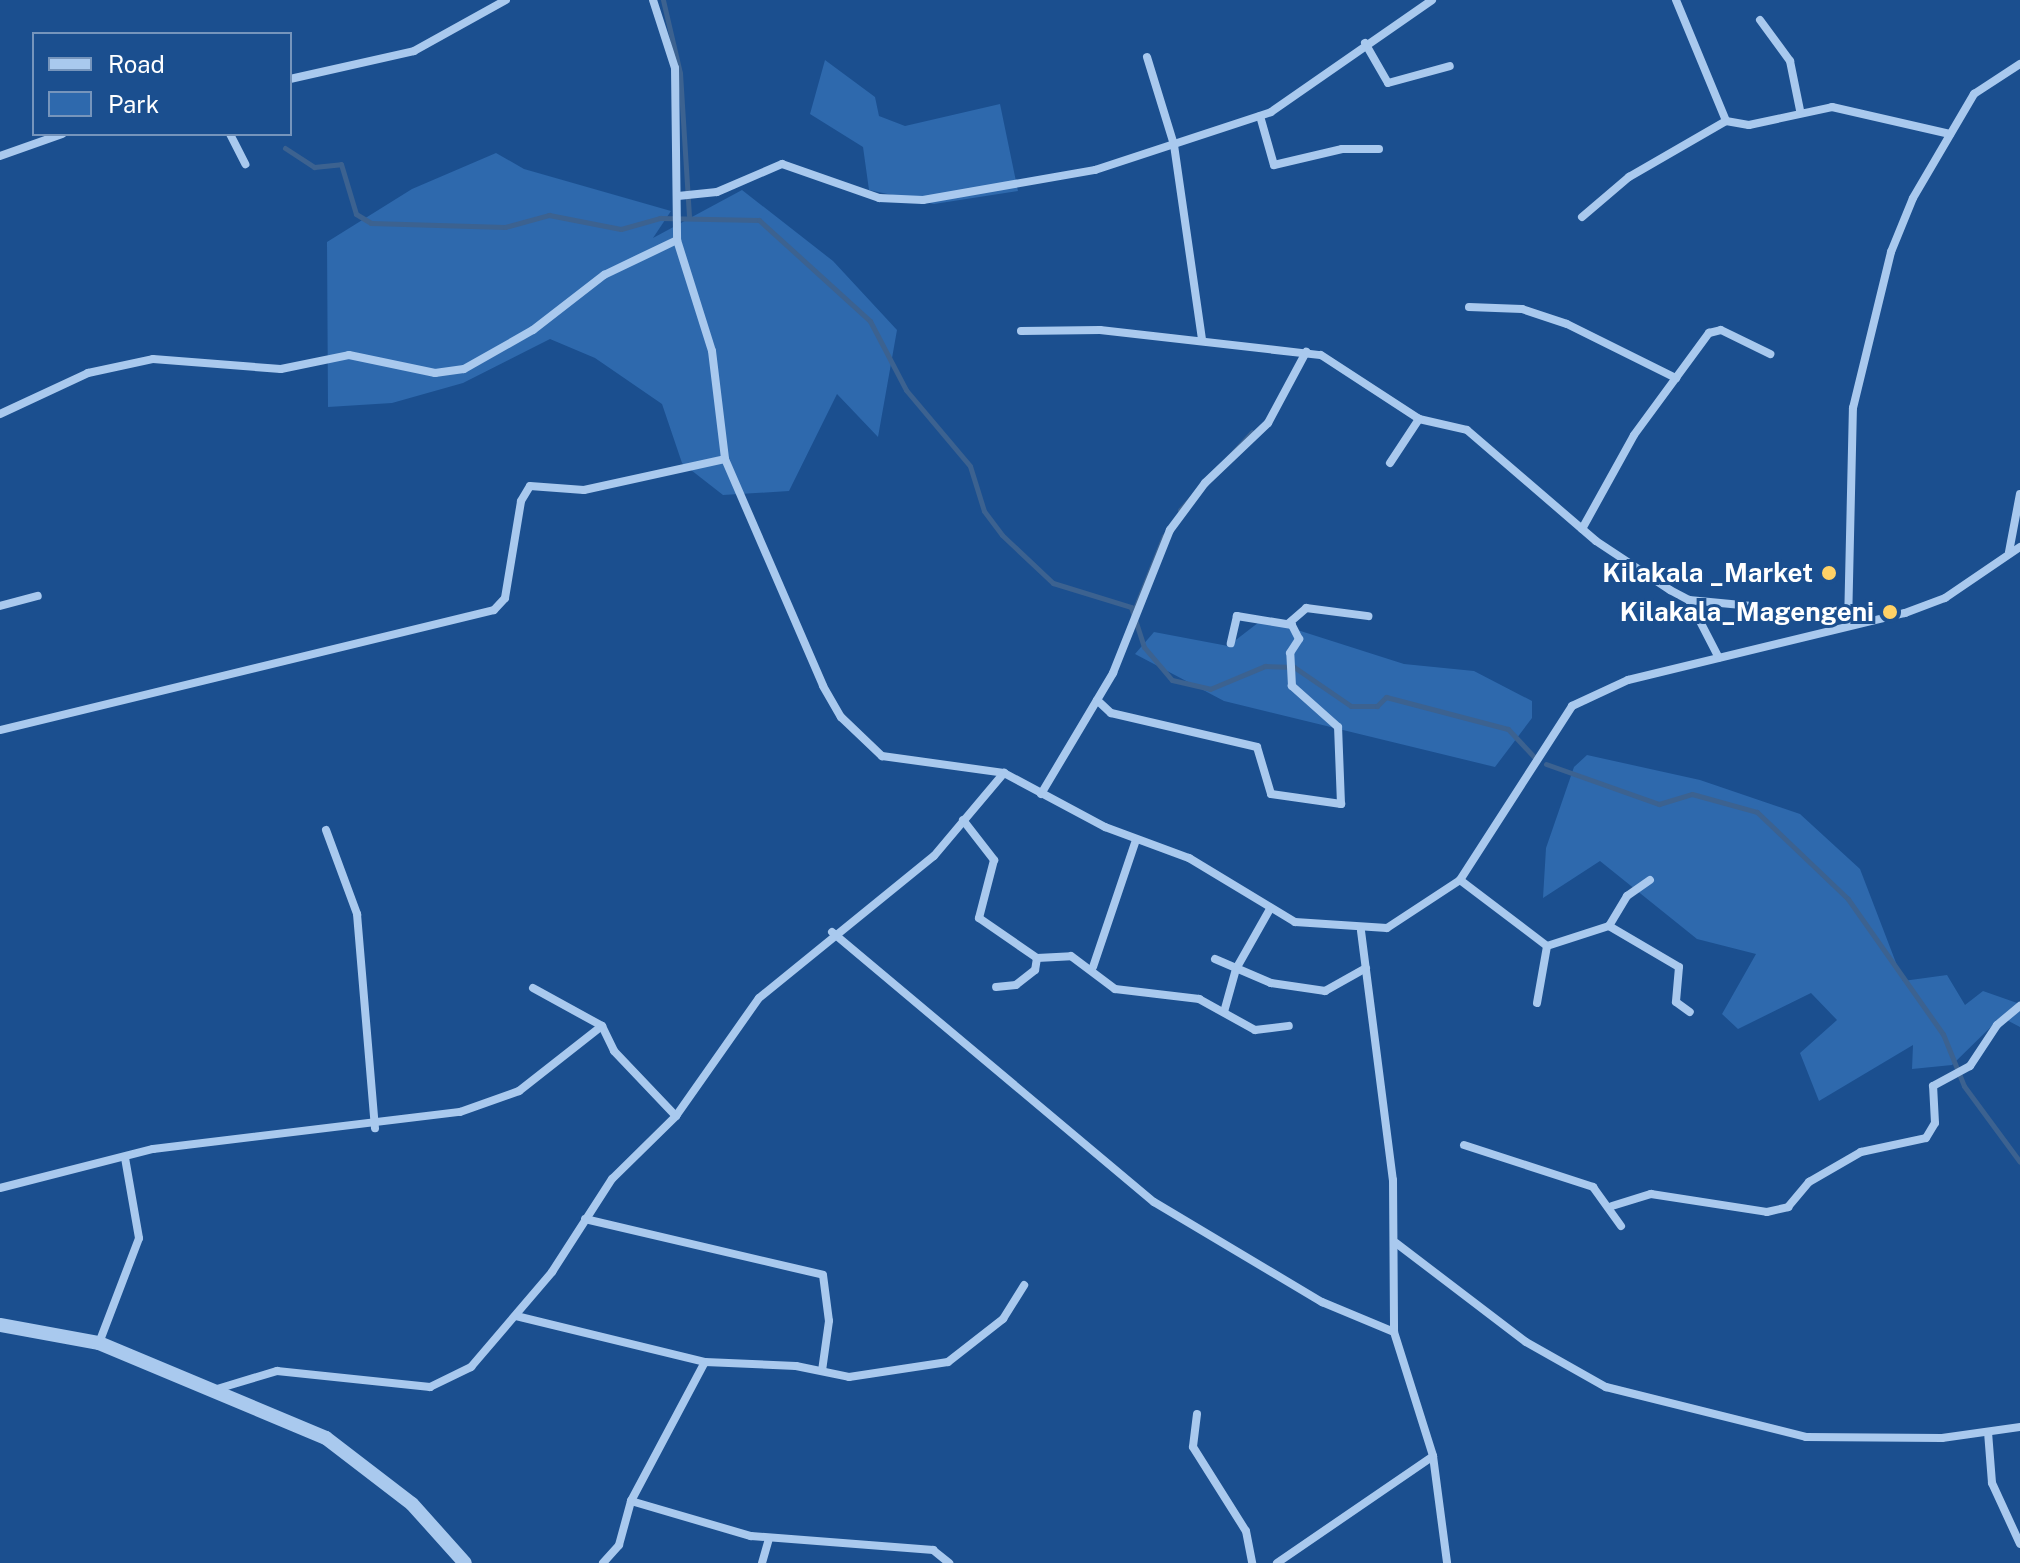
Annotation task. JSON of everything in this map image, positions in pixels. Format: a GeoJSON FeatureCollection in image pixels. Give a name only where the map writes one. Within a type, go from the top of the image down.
{"type":"FeatureCollection","features":[{"type":"Feature","properties":{"kind":"street"},"geometry":{"type":"LineString","coordinates":[[292,79],[414,51],[506,0]]}},
{"type":"Feature","properties":{"kind":"street"},"geometry":{"type":"LineString","coordinates":[[653,0],[675,68],[677,240],[712,351],[725,459],[823,686],[856,734],[894,760],[950,760],[1004,773],[1136,840],[1189,858],[1295,922],[1361,931],[1387,928],[1460,880],[1572,706],[1628,680],[1945,598],[2020,547]]}},
{"type":"Feature","properties":{"kind":"street"},"geometry":{"type":"LineString","coordinates":[[678,196],[717,192],[795,163],[879,198],[966,197],[1174,145],[1260,116],[1300,95],[1365,43],[1432,0]]}},
{"type":"Feature","properties":{"kind":"street"},"geometry":{"type":"LineString","coordinates":[[1676,0],[1726,121]]}},
{"type":"Feature","properties":{"kind":"street"},"geometry":{"type":"LineString","coordinates":[[1760,20],[1790,61],[1800,110]]}},
{"type":"Feature","properties":{"kind":"street"},"geometry":{"type":"LineString","coordinates":[[1365,43],[1388,83],[1450,66]]}},
{"type":"Feature","properties":{"kind":"street"},"geometry":{"type":"LineString","coordinates":[[1147,57],[1174,145],[1202,339]]}},
{"type":"Feature","properties":{"kind":"street"},"geometry":{"type":"LineString","coordinates":[[1848,625],[1859,374],[1891,252],[1950,134],[1987,80],[2020,64]]}},
{"type":"Feature","properties":{"kind":"street"},"geometry":{"type":"LineString","coordinates":[[1582,217],[1629,177],[1726,121],[1749,125],[1800,110],[1832,107],[1950,134]]}},
{"type":"Feature","properties":{"kind":"street"},"geometry":{"type":"LineString","coordinates":[[1260,116],[1274,165],[1342,149],[1379,149]]}},
{"type":"Feature","properties":{"kind":"street"},"geometry":{"type":"LineString","coordinates":[[0,156],[56,136]]}},
{"type":"Feature","properties":{"kind":"street"},"geometry":{"type":"LineString","coordinates":[[231,136],[245,164]]}},
{"type":"Feature","properties":{"kind":"street"},"geometry":{"type":"LineString","coordinates":[[0,414],[88,373],[153,359],[222,359],[281,369],[349,355],[435,373],[464,369],[533,330],[604,275],[677,240]]}},
{"type":"Feature","properties":{"kind":"street"},"geometry":{"type":"LineString","coordinates":[[1469,307],[1522,309],[1553,319],[1676,378]]}},
{"type":"Feature","properties":{"kind":"street"},"geometry":{"type":"LineString","coordinates":[[1582,529],[1634,435],[1716,330],[1770,354]]}},
{"type":"Feature","properties":{"kind":"street"},"geometry":{"type":"LineString","coordinates":[[1021,331],[1202,339],[1306,352],[1353,369],[1419,419],[1478,438],[1582,529],[1689,600],[1752,606]]}},
{"type":"Feature","properties":{"kind":"street"},"geometry":{"type":"LineString","coordinates":[[1041,794],[1097,700],[1132,627],[1178,517],[1268,423],[1306,352]]}},
{"type":"Feature","properties":{"kind":"street"},"geometry":{"type":"LineString","coordinates":[[1390,463],[1419,419]]}},
{"type":"Feature","properties":{"kind":"street"},"geometry":{"type":"LineString","coordinates":[[0,730],[494,610],[505,598],[521,501],[530,486],[584,490],[725,459]]}},
{"type":"Feature","properties":{"kind":"street"},"geometry":{"type":"LineString","coordinates":[[2009,552],[2020,494]]}},
{"type":"Feature","properties":{"kind":"street"},"geometry":{"type":"LineString","coordinates":[[0,606],[38,596]]}},
{"type":"Feature","properties":{"kind":"street"},"geometry":{"type":"LineString","coordinates":[[1689,600],[1719,658]]}},
{"type":"Feature","properties":{"kind":"street"},"geometry":{"type":"LineString","coordinates":[[1231,643],[1237,616],[1289,623],[1306,608],[1368,616]]}},
{"type":"Feature","properties":{"kind":"street"},"geometry":{"type":"LineString","coordinates":[[1097,700],[1111,713],[1257,747],[1271,794],[1341,804],[1338,727],[1292,686],[1290,653],[1299,639],[1289,623]]}},
{"type":"Feature","properties":{"kind":"street"},"geometry":{"type":"LineString","coordinates":[[217,1389],[277,1371],[430,1387],[471,1367],[516,1316],[585,1219],[676,1116],[759,998],[832,932],[934,856],[1004,773]]}},
{"type":"Feature","properties":{"kind":"street"},"geometry":{"type":"LineString","coordinates":[[963,820],[991,847],[994,860],[979,918],[1037,958],[1058,954],[1093,967],[1115,989],[1181,995],[1224,1012],[1255,1030],[1289,1026]]}},
{"type":"Feature","properties":{"kind":"street"},"geometry":{"type":"LineString","coordinates":[[326,830],[357,914],[375,1128]]}},
{"type":"Feature","properties":{"kind":"street"},"geometry":{"type":"LineString","coordinates":[[1093,967],[1136,840]]}},
{"type":"Feature","properties":{"kind":"street"},"geometry":{"type":"LineString","coordinates":[[1460,880],[1547,946]]}},
{"type":"Feature","properties":{"kind":"street"},"geometry":{"type":"LineString","coordinates":[[1547,946],[1609,926],[1627,896],[1650,880]]}},
{"type":"Feature","properties":{"kind":"street"},"geometry":{"type":"LineString","coordinates":[[1224,1012],[1236,969],[1270,909]]}},
{"type":"Feature","properties":{"kind":"street"},"geometry":{"type":"LineString","coordinates":[[1609,926],[1679,967],[1676,1002],[1690,1012]]}},
{"type":"Feature","properties":{"kind":"street"},"geometry":{"type":"LineString","coordinates":[[1361,931],[1396,1243],[1394,1332],[1433,1456],[1447,1563]]}},
{"type":"Feature","properties":{"kind":"street"},"geometry":{"type":"LineString","coordinates":[[832,932],[1154,1202],[1322,1302],[1394,1332]]}},
{"type":"Feature","properties":{"kind":"street"},"geometry":{"type":"LineString","coordinates":[[1537,1003],[1547,946]]}},
{"type":"Feature","properties":{"kind":"street"},"geometry":{"type":"LineString","coordinates":[[996,987],[1016,985],[1035,970],[1037,958]]}},
{"type":"Feature","properties":{"kind":"street"},"geometry":{"type":"LineString","coordinates":[[1215,959],[1236,969],[1325,991],[1366,968]]}},
{"type":"Feature","properties":{"kind":"street"},"geometry":{"type":"LineString","coordinates":[[533,988],[602,1026],[614,1051],[676,1116]]}},
{"type":"Feature","properties":{"kind":"street"},"geometry":{"type":"LineString","coordinates":[[1612,1206],[1651,1194],[1767,1212],[1788,1207],[1809,1182],[1861,1152],[1926,1138],[1935,1123],[1933,1086],[1970,1066],[1991,1032],[2020,1006]]}},
{"type":"Feature","properties":{"kind":"street"},"geometry":{"type":"LineString","coordinates":[[0,1188],[218,1139],[375,1128],[427,1121],[519,1091],[602,1026]]}},
{"type":"Feature","properties":{"kind":"street"},"geometry":{"type":"LineString","coordinates":[[1464,1145],[1564,1175],[1612,1206],[1621,1226]]}},
{"type":"Feature","properties":{"kind":"street"},"geometry":{"type":"LineString","coordinates":[[99,1343],[139,1238],[125,1158]]}},
{"type":"Feature","properties":{"kind":"street"},"geometry":{"type":"LineString","coordinates":[[585,1219],[823,1275],[829,1321],[822,1371]]}},
{"type":"Feature","properties":{"kind":"street"},"geometry":{"type":"LineString","coordinates":[[1396,1243],[1526,1342],[1606,1387],[1806,1437],[1988,1432],[2020,1427]]}},
{"type":"Feature","properties":{"kind":"street"},"geometry":{"type":"LineString","coordinates":[[516,1316],[705,1362],[883,1375],[948,1362],[1003,1319],[1024,1285]]}},
{"type":"Feature","properties":{"kind":"street"},"geometry":{"type":"LineString","coordinates":[[0,1325],[99,1343],[217,1389],[364,1463],[465,1563]]}},
{"type":"Feature","properties":{"kind":"street"},"geometry":{"type":"LineString","coordinates":[[603,1563],[619,1545],[631,1501],[705,1362]]}},
{"type":"Feature","properties":{"kind":"street"},"geometry":{"type":"LineString","coordinates":[[1197,1414],[1193,1447],[1252,1543],[1252,1563]]}},
{"type":"Feature","properties":{"kind":"street"},"geometry":{"type":"LineString","coordinates":[[1988,1432],[1992,1483],[2020,1544]]}},
{"type":"Feature","properties":{"kind":"street"},"geometry":{"type":"LineString","coordinates":[[1277,1563],[1295,1558],[1433,1456]]}},
{"type":"Feature","properties":{"kind":"street"},"geometry":{"type":"LineString","coordinates":[[631,1501],[769,1538],[933,1550],[949,1563]]}},
{"type":"Feature","properties":{"kind":"street"},"geometry":{"type":"LineString","coordinates":[[762,1563],[769,1538]]}},
{"type":"Feature","properties":{"kind":"green space"},"geometry":{"type":"Polygon","coordinates":[[[825,60],[875,97],[879,116],[905,126],[1000,104],[1018,191],[934,204],[869,190],[863,147],[810,114],[825,60]]]}},
{"type":"Feature","properties":{"kind":"green space"},"geometry":{"type":"Polygon","coordinates":[[[496,153],[524,169],[671,211],[653,238],[742,190],[833,261],[897,330],[878,437],[837,394],[789,491],[723,495],[682,463],[662,404],[595,358],[550,339],[463,383],[392,403],[328,407],[327,242],[412,189],[496,153]]]}},
{"type":"Feature","properties":{"kind":"green space"},"geometry":{"type":"Polygon","coordinates":[[[1263,619],[1404,664],[1474,671],[1532,701],[1532,718],[1495,767],[1224,701],[1135,654],[1154,632],[1228,646],[1263,619]]]}},
{"type":"Feature","properties":{"kind":"green space"},"geometry":{"type":"Polygon","coordinates":[[[1587,755],[1700,780],[1800,814],[1860,869],[1903,981],[1947,975],[1965,1005],[1983,991],[2020,1004],[2020,1027],[2001,1017],[1952,1065],[1912,1069],[1913,1045],[1819,1101],[1800,1053],[1837,1020],[1811,993],[1738,1029],[1722,1014],[1756,954],[1697,939],[1600,861],[1543,898],[1546,848],[1574,767],[1587,755]]]}},
{"type":"Feature","properties":{"kind":"waterway"},"geometry":{"type":"LineString","coordinates":[[663,0],[680,73],[689,216]]}},
{"type":"Feature","properties":{"kind":"waterway"},"geometry":{"type":"LineString","coordinates":[[285,148],[314,167],[341,164],[356,214],[371,223],[505,227],[549,215],[621,229],[660,218],[759,220],[870,321],[906,390],[970,466],[984,511],[1002,535],[1053,583],[1131,607],[1144,647],[1172,680],[1210,689],[1265,666],[1294,667],[1351,706],[1377,706],[1386,697],[1508,729],[1534,757]]}},
{"type":"Feature","properties":{"kind":"waterway"},"geometry":{"type":"LineString","coordinates":[[1180,510],[1252,432]]}},
{"type":"Feature","properties":{"kind":"waterway"},"geometry":{"type":"LineString","coordinates":[[1134,611],[1164,536]]}},
{"type":"Feature","properties":{"kind":"waterway"},"geometry":{"type":"LineString","coordinates":[[1546,764],[1659,804],[1692,794],[1757,812],[1848,899],[1943,1034],[1964,1086],[2020,1162]]}},
{"type":"Feature","properties":{"kind":"place","name":"Kilakala _Market"},"geometry":{"type":"Point","coordinates":[1829,573]}},
{"type":"Feature","properties":{"kind":"place","name":"Kilakala_Magengeni"},"geometry":{"type":"Point","coordinates":[1890,612]}}]}
